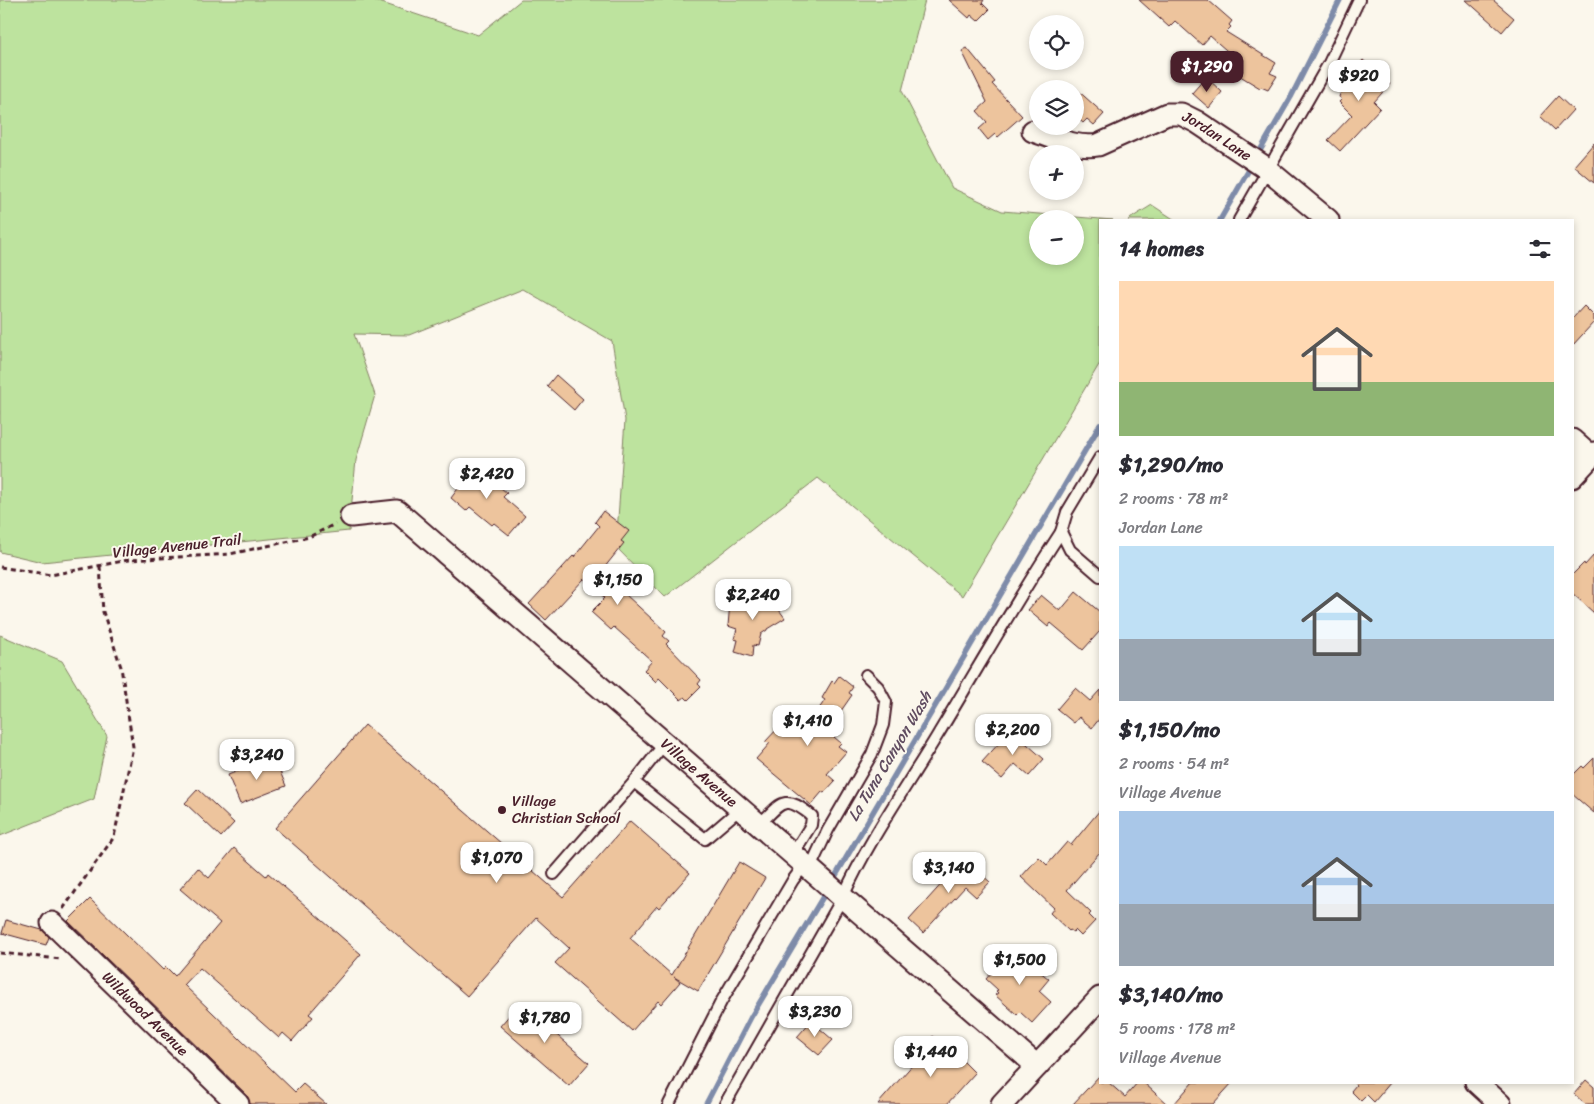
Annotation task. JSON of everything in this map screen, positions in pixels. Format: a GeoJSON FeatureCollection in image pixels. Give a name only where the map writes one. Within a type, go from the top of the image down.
{"type":"FeatureCollection","features":[{"type":"Feature","properties":{"kind":"street","name":"Jordan Lane"},"geometry":{"type":"LineString","coordinates":[[1046,135],[1081,146],[1098,145],[1167,114],[1181,114],[1197,122],[1265,168],[1327,219]]}},
{"type":"Feature","properties":{"kind":"street"},"geometry":{"type":"LineString","coordinates":[[1574,442],[1592,455],[1574,475]]}},
{"type":"Feature","properties":{"kind":"street","name":"Village Avenue"},"geometry":{"type":"LineString","coordinates":[[351,516],[397,511],[1036,1066]]}},
{"type":"Feature","properties":{"kind":"street","name":"Wildwood Avenue"},"geometry":{"type":"LineString","coordinates":[[52,923],[238,1104]]}},
{"type":"Feature","properties":{"kind":"street"},"geometry":{"type":"LineString","coordinates":[[1002,1104],[1099,999]]}},
{"type":"Feature","properties":{"kind":"street"},"geometry":{"type":"LineString","coordinates":[[1478,1084],[1500,1104]]}},
{"type":"Feature","properties":{"kind":"lane"},"geometry":{"type":"LineString","coordinates":[[1240,219],[1265,168],[1329,63],[1359,0]]}},
{"type":"Feature","properties":{"kind":"lane"},"geometry":{"type":"LineString","coordinates":[[668,1104],[721,1002],[793,880],[855,870],[938,735],[1006,618],[1061,532],[1068,512],[1099,459]]}},
{"type":"Feature","properties":{"kind":"lane"},"geometry":{"type":"LineString","coordinates":[[1061,532],[1070,550],[1099,575]]}},
{"type":"Feature","properties":{"kind":"lane"},"geometry":{"type":"LineString","coordinates":[[725,1104],[819,876],[828,830],[872,754],[883,725],[886,702],[878,687],[866,675]]}},
{"type":"Feature","properties":{"kind":"lane"},"geometry":{"type":"LineString","coordinates":[[554,874],[634,782],[665,743]]}},
{"type":"Feature","properties":{"kind":"lane"},"geometry":{"type":"LineString","coordinates":[[634,782],[705,839],[740,809]]}},
{"type":"Feature","properties":{"kind":"lane"},"geometry":{"type":"LineString","coordinates":[[758,824],[780,804],[790,802],[801,807],[812,816],[811,825],[819,876]]}},
{"type":"Feature","properties":{"kind":"path","name":"Village Avenue Trail"},"geometry":{"type":"LineString","coordinates":[[0,567],[51,575],[128,560],[230,554],[309,537],[351,516]]}},
{"type":"Feature","properties":{"kind":"path"},"geometry":{"type":"LineString","coordinates":[[52,923],[114,837],[132,747],[121,666],[103,612],[100,566]]}},
{"type":"Feature","properties":{"kind":"path"},"geometry":{"type":"LineString","coordinates":[[0,953],[92,962]]}},
{"type":"Feature","properties":{"kind":"green space"},"geometry":{"type":"Polygon","coordinates":[[[0,0],[373,0],[478,35],[521,0],[925,0],[902,91],[952,188],[1002,211],[1029,213],[1029,265],[1084,265],[1084,218],[1101,219],[1099,219],[1099,365],[962,596],[818,478],[665,597],[616,547],[625,420],[612,341],[523,289],[409,335],[354,334],[375,395],[356,460],[349,531],[42,562],[0,552],[0,0]]]}},
{"type":"Feature","properties":{"kind":"green space"},"geometry":{"type":"Polygon","coordinates":[[[1152,205],[1173,219],[1130,219],[1152,205]]]}},
{"type":"Feature","properties":{"kind":"green space"},"geometry":{"type":"Polygon","coordinates":[[[0,635],[62,661],[107,736],[94,799],[0,836],[0,635]]]}},
{"type":"Feature","properties":{"kind":"building"},"geometry":{"type":"Polygon","coordinates":[[[949,0],[984,0],[982,3],[989,10],[978,21],[971,15],[969,18],[949,0]]]}},
{"type":"Feature","properties":{"kind":"building"},"geometry":{"type":"Polygon","coordinates":[[[1139,0],[1208,0],[1232,21],[1229,25],[1231,27],[1226,32],[1276,63],[1270,73],[1277,76],[1268,90],[1260,88],[1227,68],[1234,57],[1210,36],[1202,45],[1175,21],[1169,27],[1139,0]]]}},
{"type":"Feature","properties":{"kind":"building"},"geometry":{"type":"Polygon","coordinates":[[[1466,0],[1493,0],[1514,18],[1502,32],[1466,0]]]}},
{"type":"Feature","properties":{"kind":"building"},"geometry":{"type":"Polygon","coordinates":[[[967,48],[995,82],[992,84],[1022,116],[998,137],[995,134],[988,140],[979,129],[987,122],[977,111],[987,102],[962,51],[967,48]]]}},
{"type":"Feature","properties":{"kind":"building"},"geometry":{"type":"Polygon","coordinates":[[[1363,60],[1390,84],[1374,102],[1380,108],[1340,151],[1328,140],[1352,115],[1339,102],[1342,99],[1339,97],[1351,83],[1346,78],[1363,60]]]}},
{"type":"Feature","properties":{"kind":"building"},"geometry":{"type":"Polygon","coordinates":[[[1206,77],[1222,92],[1209,108],[1192,93],[1206,77]]]}},
{"type":"Feature","properties":{"kind":"building"},"geometry":{"type":"Polygon","coordinates":[[[1084,96],[1104,114],[1094,125],[1087,119],[1084,122],[1084,96]]]}},
{"type":"Feature","properties":{"kind":"building"},"geometry":{"type":"Polygon","coordinates":[[[1558,96],[1573,110],[1555,130],[1540,116],[1558,96]]]}},
{"type":"Feature","properties":{"kind":"building"},"geometry":{"type":"Polygon","coordinates":[[[1594,143],[1594,183],[1574,166],[1594,143]]]}},
{"type":"Feature","properties":{"kind":"building"},"geometry":{"type":"Polygon","coordinates":[[[1584,306],[1594,316],[1594,322],[1574,344],[1574,317],[1584,306]]]}},
{"type":"Feature","properties":{"kind":"building"},"geometry":{"type":"Polygon","coordinates":[[[556,375],[583,399],[574,410],[547,386],[556,375]]]}},
{"type":"Feature","properties":{"kind":"building"},"geometry":{"type":"Polygon","coordinates":[[[473,464],[507,493],[503,497],[525,516],[509,535],[494,523],[492,525],[470,507],[466,511],[451,498],[460,486],[457,483],[473,464]]]}},
{"type":"Feature","properties":{"kind":"building"},"geometry":{"type":"Polygon","coordinates":[[[603,511],[629,531],[621,541],[624,543],[604,568],[620,581],[616,584],[625,594],[666,632],[663,636],[669,641],[666,644],[701,680],[698,684],[701,687],[688,700],[685,697],[681,700],[659,678],[656,682],[644,670],[652,661],[614,627],[611,630],[591,612],[605,598],[584,579],[546,620],[529,604],[574,557],[599,526],[595,522],[603,511]]]}},
{"type":"Feature","properties":{"kind":"building"},"geometry":{"type":"Polygon","coordinates":[[[1594,555],[1594,613],[1574,595],[1574,573],[1584,563],[1585,565],[1594,555]]]}},
{"type":"Feature","properties":{"kind":"building"},"geometry":{"type":"Polygon","coordinates":[[[766,592],[785,618],[761,634],[758,646],[753,645],[752,657],[735,652],[738,640],[734,639],[737,629],[728,626],[730,602],[760,597],[766,592]]]}},
{"type":"Feature","properties":{"kind":"building"},"geometry":{"type":"Polygon","coordinates":[[[1076,592],[1099,611],[1099,632],[1083,650],[1051,623],[1048,627],[1028,610],[1041,595],[1060,611],[1076,592]]]}},
{"type":"Feature","properties":{"kind":"building"},"geometry":{"type":"Polygon","coordinates":[[[839,676],[853,687],[849,693],[852,695],[827,731],[841,743],[838,746],[846,752],[827,774],[835,781],[811,805],[756,759],[770,743],[765,742],[793,712],[808,725],[825,700],[822,698],[832,681],[834,683],[839,676]]]}},
{"type":"Feature","properties":{"kind":"building"},"geometry":{"type":"Polygon","coordinates":[[[1075,688],[1090,701],[1099,691],[1099,719],[1092,728],[1079,717],[1074,723],[1057,709],[1075,688]]]}},
{"type":"Feature","properties":{"kind":"building"},"geometry":{"type":"Polygon","coordinates":[[[365,725],[563,897],[630,821],[690,873],[659,908],[657,906],[630,938],[672,975],[739,862],[765,878],[698,991],[674,977],[680,982],[661,1004],[658,1001],[632,1031],[555,963],[569,948],[536,918],[467,996],[275,828],[365,725]]]}},
{"type":"Feature","properties":{"kind":"building"},"geometry":{"type":"Polygon","coordinates":[[[1011,730],[1044,759],[1029,776],[1015,764],[1002,779],[982,762],[1011,730]]]}},
{"type":"Feature","properties":{"kind":"building"},"geometry":{"type":"Polygon","coordinates":[[[274,757],[286,786],[240,804],[228,775],[274,757]]]}},
{"type":"Feature","properties":{"kind":"building"},"geometry":{"type":"Polygon","coordinates":[[[1594,758],[1594,813],[1574,796],[1574,774],[1582,766],[1584,768],[1594,758]]]}},
{"type":"Feature","properties":{"kind":"building"},"geometry":{"type":"Polygon","coordinates":[[[198,789],[234,823],[221,837],[185,803],[198,789]]]}},
{"type":"Feature","properties":{"kind":"building"},"geometry":{"type":"Polygon","coordinates":[[[1099,811],[1099,853],[1067,890],[1091,913],[1089,915],[1095,921],[1081,936],[1075,930],[1073,932],[1069,931],[1050,913],[1054,908],[1021,877],[1039,857],[1047,865],[1067,842],[1071,845],[1099,811]]]}},
{"type":"Feature","properties":{"kind":"building"},"geometry":{"type":"Polygon","coordinates":[[[234,848],[266,876],[268,873],[361,954],[309,1014],[313,1017],[292,1041],[283,1033],[279,1038],[200,968],[184,985],[295,1092],[303,1084],[326,1104],[250,1104],[247,1095],[68,921],[90,899],[163,970],[166,967],[175,976],[220,923],[180,889],[198,868],[209,878],[234,848]]]}},
{"type":"Feature","properties":{"kind":"building"},"geometry":{"type":"Polygon","coordinates":[[[964,859],[990,882],[976,897],[965,887],[923,933],[909,920],[964,859]]]}},
{"type":"Feature","properties":{"kind":"building"},"geometry":{"type":"Polygon","coordinates":[[[6,920],[42,930],[49,937],[46,945],[2,933],[6,920]]]}},
{"type":"Feature","properties":{"kind":"building"},"geometry":{"type":"Polygon","coordinates":[[[1012,949],[1049,979],[1039,991],[1051,1002],[1032,1023],[1020,1012],[1017,1015],[995,995],[998,993],[996,991],[998,990],[986,979],[1012,949]]]}},
{"type":"Feature","properties":{"kind":"building"},"geometry":{"type":"Polygon","coordinates":[[[520,1003],[589,1063],[569,1086],[500,1026],[520,1003]]]}},
{"type":"Feature","properties":{"kind":"building"},"geometry":{"type":"Polygon","coordinates":[[[811,1021],[833,1040],[819,1055],[797,1037],[811,1021]]]}},
{"type":"Feature","properties":{"kind":"building"},"geometry":{"type":"Polygon","coordinates":[[[933,1036],[947,1049],[949,1047],[975,1073],[947,1104],[878,1104],[923,1053],[920,1050],[933,1036]]]}},
{"type":"Feature","properties":{"kind":"building"},"geometry":{"type":"Polygon","coordinates":[[[1099,1076],[1099,1084],[1110,1084],[1125,1097],[1136,1084],[1145,1084],[1167,1104],[1073,1104],[1099,1076]]]}},
{"type":"Feature","properties":{"kind":"building"},"geometry":{"type":"Polygon","coordinates":[[[1586,1080],[1594,1087],[1594,1104],[1585,1104],[1574,1094],[1586,1080]]]}},
{"type":"Feature","properties":{"kind":"building"},"geometry":{"type":"Polygon","coordinates":[[[1191,1084],[1231,1084],[1213,1104],[1174,1104],[1191,1084]]]}},
{"type":"Feature","properties":{"kind":"building"},"geometry":{"type":"Polygon","coordinates":[[[1389,1084],[1374,1102],[1367,1095],[1361,1101],[1351,1091],[1356,1085],[1389,1084]]]}},
{"type":"Feature","properties":{"kind":"waterway","name":"La Tuna Canyon Wash"},"geometry":{"type":"LineString","coordinates":[[1221,219],[1291,97],[1340,0]]}},
{"type":"Feature","properties":{"kind":"waterway","name":"La Tuna Canyon Wash"},"geometry":{"type":"LineString","coordinates":[[706,1104],[751,1017],[1099,427]]}},
{"type":"Feature","properties":{"kind":"place","name":"Village Christian School"},"geometry":{"type":"Point","coordinates":[502,810]}}]}
